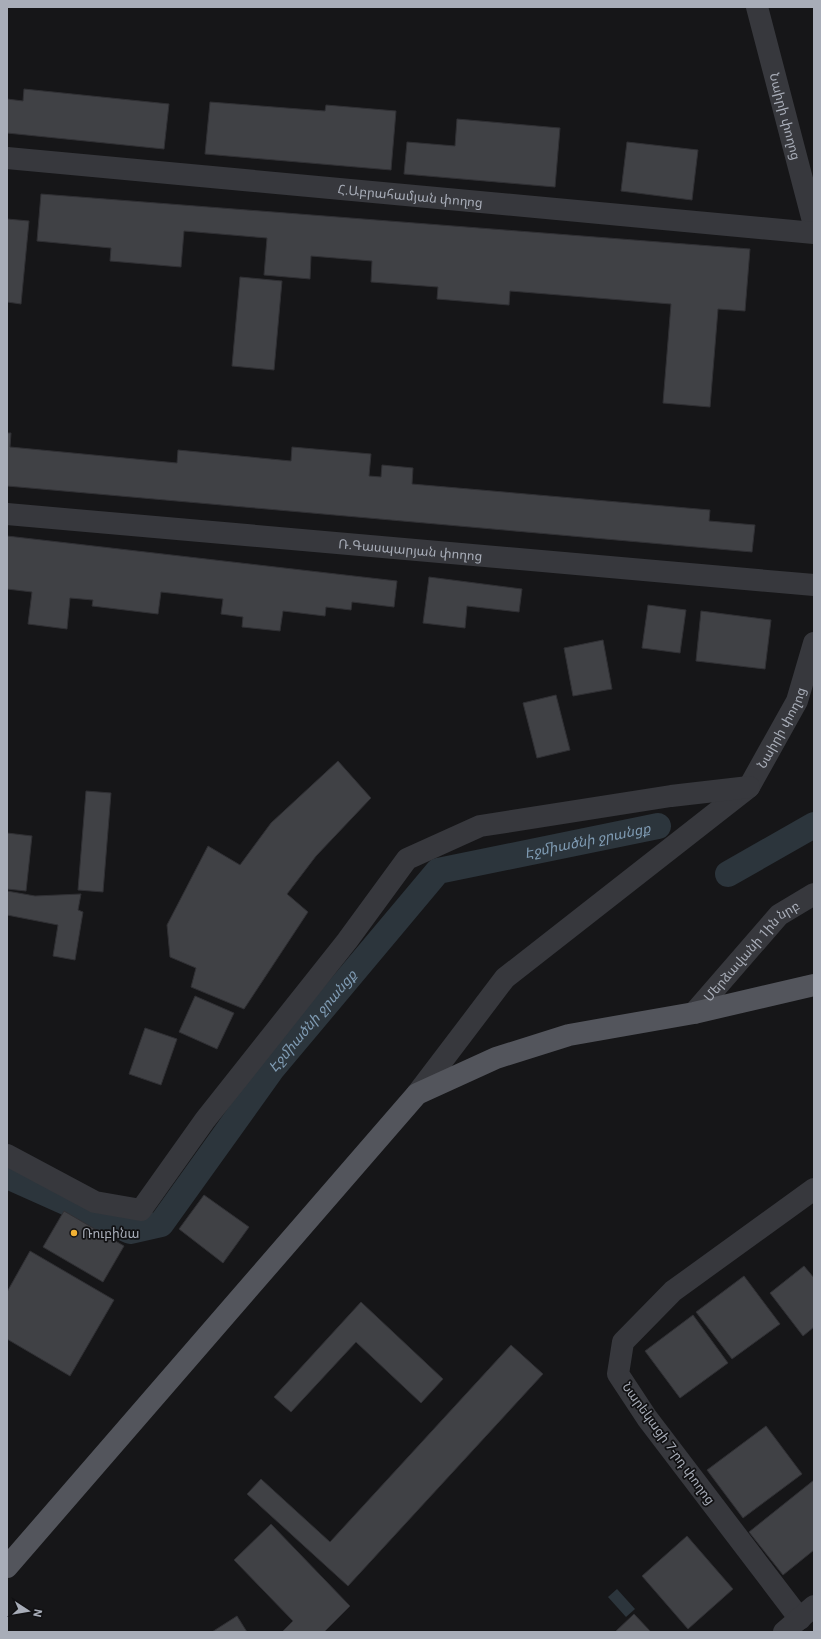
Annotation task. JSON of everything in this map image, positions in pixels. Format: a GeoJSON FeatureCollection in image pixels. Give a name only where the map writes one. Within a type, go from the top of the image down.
{"type":"FeatureCollection","features":[{"type":"Feature","properties":{"kind":"main road"},"geometry":{"type":"LineString","coordinates":[[7,1567],[417,1094],[496,1058],[569,1035],[694,1013],[814,985]]}},
{"type":"Feature","properties":{"kind":"street","name":"Նաիրի փողոց"},"geometry":{"type":"LineString","coordinates":[[757,7],[814,225]]}},
{"type":"Feature","properties":{"kind":"street","name":"Հ.Աբրահամյան փողոց"},"geometry":{"type":"LineString","coordinates":[[7,158],[814,233]]}},
{"type":"Feature","properties":{"kind":"street","name":"Ռ.Գասպարյան փողոց"},"geometry":{"type":"LineString","coordinates":[[7,514],[814,585]]}},
{"type":"Feature","properties":{"kind":"street","name":"Նաիրի փողոց"},"geometry":{"type":"LineString","coordinates":[[749,787],[797,701],[814,643]]}},
{"type":"Feature","properties":{"kind":"street"},"geometry":{"type":"LineString","coordinates":[[417,1094],[505,978],[749,787]]}},
{"type":"Feature","properties":{"kind":"street"},"geometry":{"type":"LineString","coordinates":[[7,1155],[95,1202],[141,1210],[205,1120],[347,941],[407,859],[480,826],[670,796],[749,787]]}},
{"type":"Feature","properties":{"kind":"street","name":"Մերձավանի 1ին նրբ"},"geometry":{"type":"LineString","coordinates":[[694,1013],[779,915],[814,894]]}},
{"type":"Feature","properties":{"kind":"street","name":"Նարեկացի 7-րդ փողոց"},"geometry":{"type":"LineString","coordinates":[[799,1619],[648,1418],[618,1374],[622,1342],[673,1291],[814,1189]]}},
{"type":"Feature","properties":{"kind":"shaded area"},"geometry":{"type":"Polygon","coordinates":[[[617,1589],[635,1609],[626,1617],[608,1597],[617,1589]]]}},
{"type":"Feature","properties":{"kind":"building"},"geometry":{"type":"Polygon","coordinates":[[[24,89],[169,104],[164,149],[7,133],[7,99],[23,101],[24,89]]]}},
{"type":"Feature","properties":{"kind":"building"},"geometry":{"type":"Polygon","coordinates":[[[210,102],[325,111],[326,105],[396,111],[391,170],[205,154],[210,102]]]}},
{"type":"Feature","properties":{"kind":"building"},"geometry":{"type":"Polygon","coordinates":[[[457,119],[560,128],[555,187],[404,174],[407,142],[455,146],[457,119]]]}},
{"type":"Feature","properties":{"kind":"building"},"geometry":{"type":"Polygon","coordinates":[[[627,142],[698,150],[692,200],[621,191],[627,142]]]}},
{"type":"Feature","properties":{"kind":"building"},"geometry":{"type":"Polygon","coordinates":[[[41,194],[750,249],[745,311],[718,309],[710,407],[663,403],[671,304],[510,291],[509,305],[437,299],[438,287],[371,282],[372,261],[311,256],[310,279],[264,275],[267,238],[184,231],[181,267],[110,261],[111,248],[37,241],[41,194]]]}},
{"type":"Feature","properties":{"kind":"building"},"geometry":{"type":"Polygon","coordinates":[[[7,219],[29,221],[21,304],[7,302],[7,219]]]}},
{"type":"Feature","properties":{"kind":"building"},"geometry":{"type":"Polygon","coordinates":[[[240,277],[282,281],[274,370],[232,366],[240,277]]]}},
{"type":"Feature","properties":{"kind":"building"},"geometry":{"type":"Polygon","coordinates":[[[7,433],[11,433],[10,447],[177,463],[178,450],[291,461],[292,447],[371,454],[369,476],[381,477],[382,465],[413,468],[412,484],[710,510],[709,521],[755,525],[752,552],[7,486],[7,433]]]}},
{"type":"Feature","properties":{"kind":"building"},"geometry":{"type":"Polygon","coordinates":[[[7,536],[397,581],[394,607],[352,602],[351,610],[326,607],[325,616],[283,611],[280,631],[242,627],[243,617],[221,614],[223,599],[161,592],[158,614],[92,606],[93,600],[70,598],[67,629],[28,624],[32,592],[7,589],[7,536]]]}},
{"type":"Feature","properties":{"kind":"building"},"geometry":{"type":"Polygon","coordinates":[[[429,577],[522,589],[519,612],[467,606],[465,628],[423,623],[429,577]]]}},
{"type":"Feature","properties":{"kind":"building"},"geometry":{"type":"Polygon","coordinates":[[[648,605],[686,610],[680,653],[642,648],[648,605]]]}},
{"type":"Feature","properties":{"kind":"building"},"geometry":{"type":"Polygon","coordinates":[[[701,611],[771,620],[765,669],[696,661],[701,611]]]}},
{"type":"Feature","properties":{"kind":"building"},"geometry":{"type":"Polygon","coordinates":[[[603,640],[612,689],[573,696],[564,648],[603,640]]]}},
{"type":"Feature","properties":{"kind":"building"},"geometry":{"type":"Polygon","coordinates":[[[556,695],[570,750],[537,758],[523,703],[556,695]]]}},
{"type":"Feature","properties":{"kind":"building"},"geometry":{"type":"Polygon","coordinates":[[[338,761],[371,798],[316,856],[287,894],[308,912],[244,1009],[191,987],[196,968],[170,957],[167,925],[208,846],[240,865],[271,823],[338,761]]]}},
{"type":"Feature","properties":{"kind":"building"},"geometry":{"type":"Polygon","coordinates":[[[86,791],[111,793],[103,892],[78,890],[86,791]]]}},
{"type":"Feature","properties":{"kind":"building"},"geometry":{"type":"Polygon","coordinates":[[[7,833],[32,836],[26,891],[7,889],[7,833]]]}},
{"type":"Feature","properties":{"kind":"building"},"geometry":{"type":"Polygon","coordinates":[[[7,891],[35,896],[81,894],[78,910],[83,912],[75,960],[53,956],[58,925],[7,915],[7,891]]]}},
{"type":"Feature","properties":{"kind":"building"},"geometry":{"type":"Polygon","coordinates":[[[195,996],[234,1013],[217,1049],[179,1032],[195,996]]]}},
{"type":"Feature","properties":{"kind":"building"},"geometry":{"type":"Polygon","coordinates":[[[145,1028],[177,1039],[161,1085],[129,1074],[145,1028]]]}},
{"type":"Feature","properties":{"kind":"building"},"geometry":{"type":"Polygon","coordinates":[[[204,1195],[249,1227],[223,1263],[179,1229],[204,1195]]]}},
{"type":"Feature","properties":{"kind":"building"},"geometry":{"type":"Polygon","coordinates":[[[64,1211],[124,1246],[103,1282],[43,1247],[64,1211]]]}},
{"type":"Feature","properties":{"kind":"building"},"geometry":{"type":"Polygon","coordinates":[[[30,1251],[114,1300],[70,1376],[7,1339],[7,1292],[30,1251]]]}},
{"type":"Feature","properties":{"kind":"building"},"geometry":{"type":"Polygon","coordinates":[[[804,1266],[814,1278],[814,1327],[803,1336],[770,1293],[804,1266]]]}},
{"type":"Feature","properties":{"kind":"building"},"geometry":{"type":"Polygon","coordinates":[[[744,1276],[780,1324],[732,1359],[696,1312],[744,1276]]]}},
{"type":"Feature","properties":{"kind":"building"},"geometry":{"type":"Polygon","coordinates":[[[361,1302],[443,1379],[421,1403],[356,1342],[291,1412],[274,1397],[361,1302]]]}},
{"type":"Feature","properties":{"kind":"building"},"geometry":{"type":"Polygon","coordinates":[[[693,1315],[728,1363],[680,1398],[645,1351],[693,1315]]]}},
{"type":"Feature","properties":{"kind":"building"},"geometry":{"type":"Polygon","coordinates":[[[511,1345],[543,1374],[348,1586],[247,1494],[261,1479],[330,1542],[511,1345]]]}},
{"type":"Feature","properties":{"kind":"building"},"geometry":{"type":"Polygon","coordinates":[[[766,1426],[802,1474],[743,1518],[707,1470],[766,1426]]]}},
{"type":"Feature","properties":{"kind":"building"},"geometry":{"type":"Polygon","coordinates":[[[814,1480],[814,1550],[783,1575],[749,1532],[814,1480]]]}},
{"type":"Feature","properties":{"kind":"building"},"geometry":{"type":"Polygon","coordinates":[[[271,1524],[350,1606],[324,1632],[282,1632],[293,1621],[234,1560],[271,1524]]]}},
{"type":"Feature","properties":{"kind":"building"},"geometry":{"type":"Polygon","coordinates":[[[687,1536],[733,1589],[688,1629],[642,1576],[687,1536]]]}},
{"type":"Feature","properties":{"kind":"building"},"geometry":{"type":"Polygon","coordinates":[[[634,1614],[651,1632],[615,1632],[634,1614]]]}},
{"type":"Feature","properties":{"kind":"building"},"geometry":{"type":"Polygon","coordinates":[[[237,1616],[247,1632],[212,1632],[237,1616]]]}},
{"type":"Feature","properties":{"kind":"waterway","name":"Էջմիածնի ջրանցք"},"geometry":{"type":"LineString","coordinates":[[728,874],[814,825]]}},
{"type":"Feature","properties":{"kind":"waterway","name":"Էջմիածնի ջրանցք"},"geometry":{"type":"LineString","coordinates":[[7,1176],[130,1231],[161,1224],[272,1069],[438,871],[658,826]]}},
{"type":"Feature","properties":{"kind":"place","name":"Ռուբինա"},"geometry":{"type":"Point","coordinates":[74,1233]}}]}
